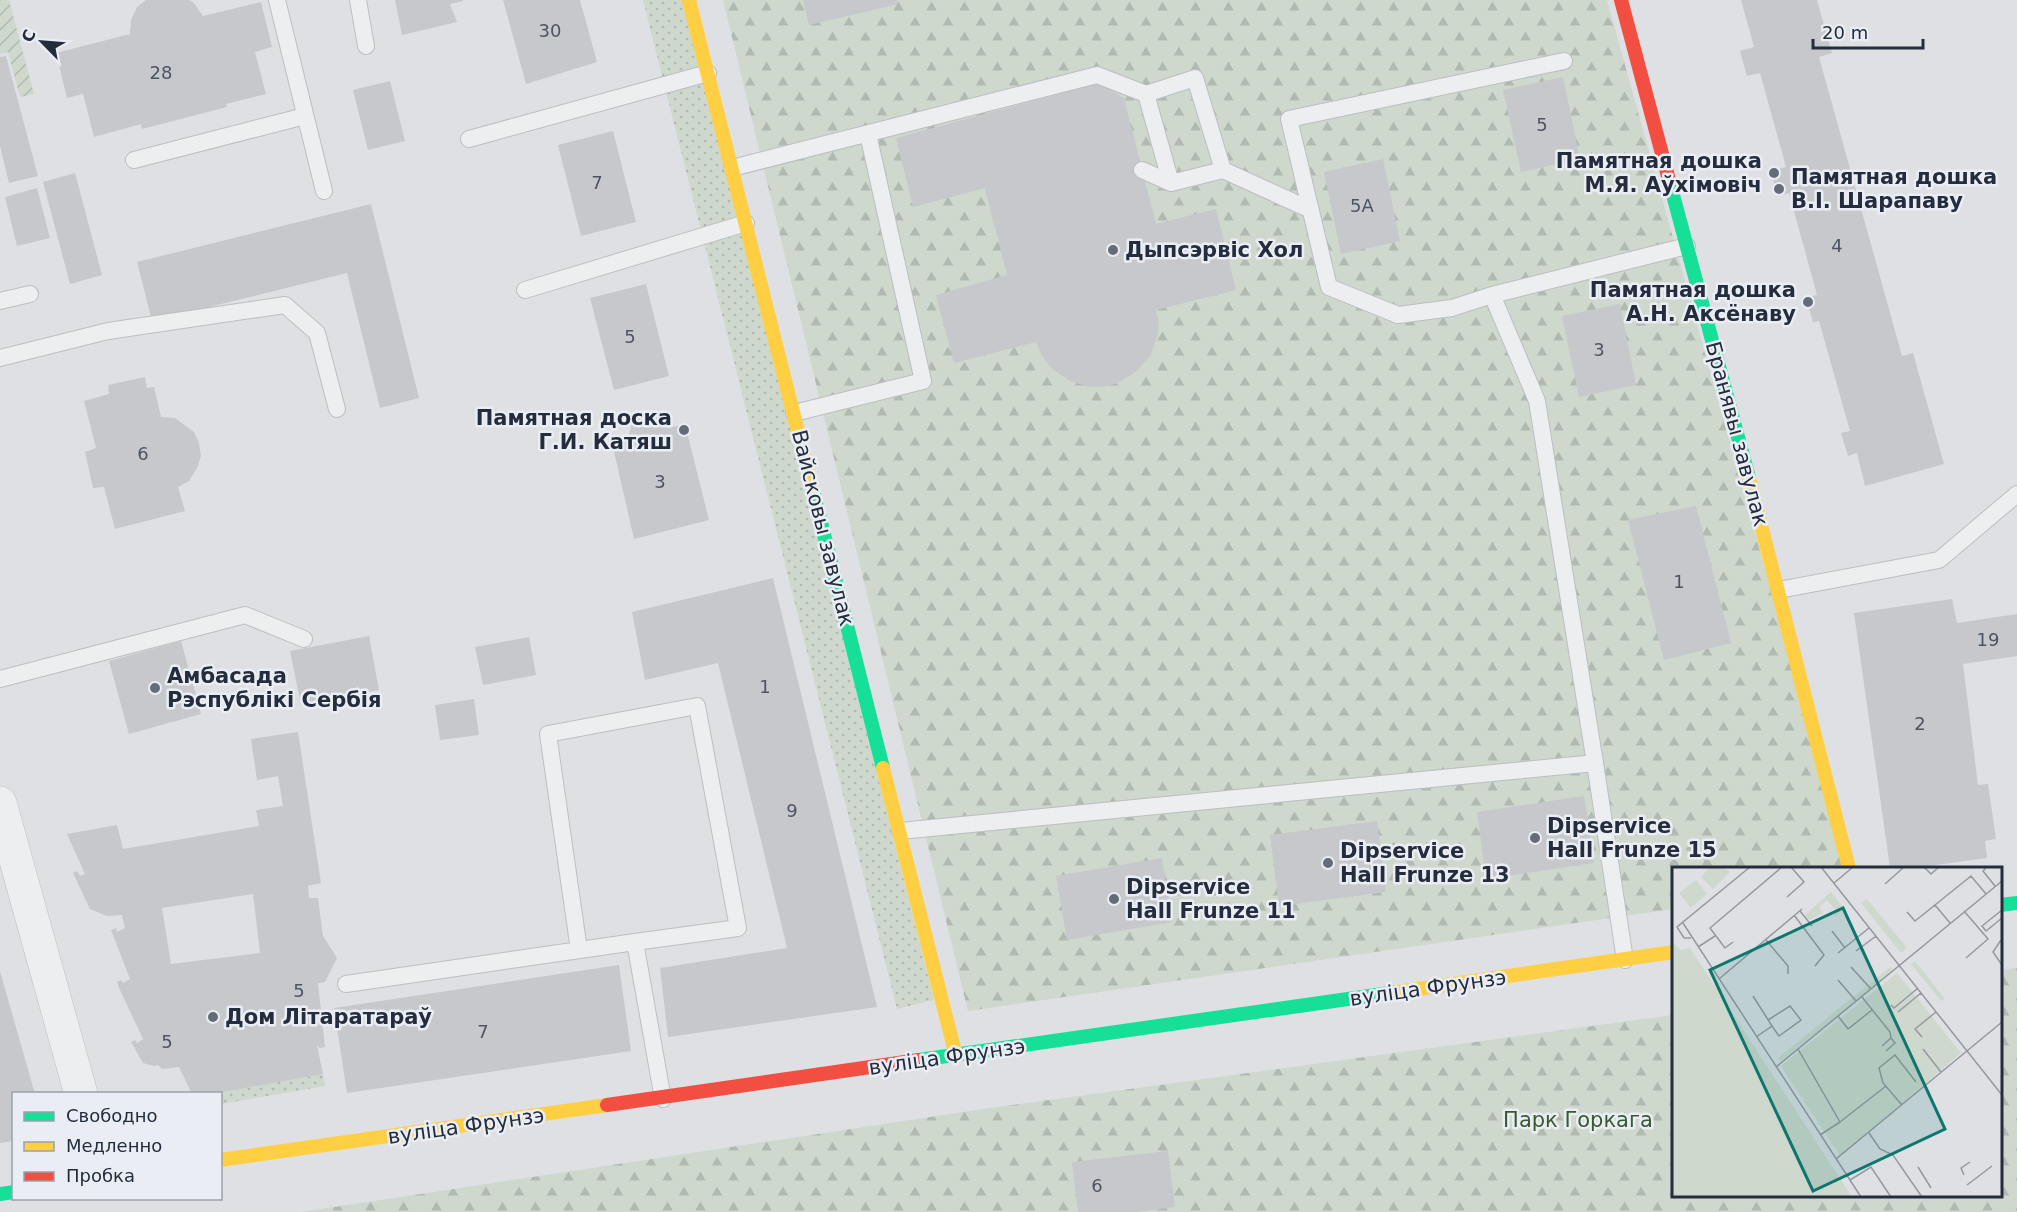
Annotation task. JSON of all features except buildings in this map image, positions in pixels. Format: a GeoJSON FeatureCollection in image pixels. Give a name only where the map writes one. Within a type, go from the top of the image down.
{"type":"FeatureCollection","features":[{"type":"Feature","properties":{"kind":"street","name":"Вайсковы завулак"},"geometry":{"type":"LineString","coordinates":[[689,0],[956,1056]]}},
{"type":"Feature","properties":{"kind":"street","name":"Бранявы завулак"},"geometry":{"type":"LineString","coordinates":[[1620,0],[1779,590],[1849,867]]}},
{"type":"Feature","properties":{"kind":"street"},"geometry":{"type":"LineString","coordinates":[[0,803],[80,1092]]}},
{"type":"Feature","properties":{"kind":"street"},"geometry":{"type":"LineString","coordinates":[[2002,905],[2017,903]]}},
{"type":"Feature","properties":{"kind":"street","name":"вуліца Фрунзэ"},"geometry":{"type":"LineString","coordinates":[[222,1160],[663,1099],[1672,952]]}},
{"type":"Feature","properties":{"kind":"lane"},"geometry":{"type":"LineString","coordinates":[[277,0],[324,191]]}},
{"type":"Feature","properties":{"kind":"lane"},"geometry":{"type":"LineString","coordinates":[[358,0],[366,46]]}},
{"type":"Feature","properties":{"kind":"lane"},"geometry":{"type":"LineString","coordinates":[[1564,61],[1289,119],[1329,287],[1398,315],[1452,308],[1492,295],[1687,246]]}},
{"type":"Feature","properties":{"kind":"lane"},"geometry":{"type":"LineString","coordinates":[[469,140],[708,73]]}},
{"type":"Feature","properties":{"kind":"lane"},"geometry":{"type":"LineString","coordinates":[[732,168],[1097,75],[1146,94],[1195,78],[1223,170]]}},
{"type":"Feature","properties":{"kind":"lane"},"geometry":{"type":"LineString","coordinates":[[1146,94],[1171,183]]}},
{"type":"Feature","properties":{"kind":"lane"},"geometry":{"type":"LineString","coordinates":[[134,160],[305,116]]}},
{"type":"Feature","properties":{"kind":"lane"},"geometry":{"type":"LineString","coordinates":[[794,413],[923,381],[868,135]]}},
{"type":"Feature","properties":{"kind":"lane"},"geometry":{"type":"LineString","coordinates":[[1142,170],[1171,183],[1223,170],[1311,210]]}},
{"type":"Feature","properties":{"kind":"lane"},"geometry":{"type":"LineString","coordinates":[[525,290],[746,223]]}},
{"type":"Feature","properties":{"kind":"lane"},"geometry":{"type":"LineString","coordinates":[[0,301],[30,294]]}},
{"type":"Feature","properties":{"kind":"lane"},"geometry":{"type":"LineString","coordinates":[[1492,295],[1537,401],[1625,960]]}},
{"type":"Feature","properties":{"kind":"lane"},"geometry":{"type":"LineString","coordinates":[[0,358],[108,331],[285,305],[317,333],[337,409]]}},
{"type":"Feature","properties":{"kind":"lane"},"geometry":{"type":"LineString","coordinates":[[1779,590],[1939,560],[2017,494]]}},
{"type":"Feature","properties":{"kind":"lane"},"geometry":{"type":"LineString","coordinates":[[0,679],[244,615],[304,639]]}},
{"type":"Feature","properties":{"kind":"lane"},"geometry":{"type":"LineString","coordinates":[[346,984],[738,928],[697,706],[548,734],[579,950]]}},
{"type":"Feature","properties":{"kind":"lane"},"geometry":{"type":"LineString","coordinates":[[900,831],[1595,763]]}},
{"type":"Feature","properties":{"kind":"lane"},"geometry":{"type":"LineString","coordinates":[[635,942],[663,1099]]}},
{"type":"Feature","properties":{"kind":"green space"},"geometry":{"type":"Polygon","coordinates":[[[0,0],[9,0],[34,94],[20,97],[8,52],[0,54],[0,0]]]}},
{"type":"Feature","properties":{"kind":"green space"},"geometry":{"type":"Polygon","coordinates":[[[643,0],[683,0],[934,1000],[897,1009],[643,0]]]}},
{"type":"Feature","properties":{"kind":"green space"},"geometry":{"type":"Polygon","coordinates":[[[723,0],[1607,0],[1848,867],[1672,867],[1672,909],[968,1011],[723,0]]]}},
{"type":"Feature","properties":{"kind":"green space","name":"Парк Горкага"},"geometry":{"type":"Polygon","coordinates":[[[2017,968],[2017,1212],[301,1212],[983,1109],[1672,1015],[1672,1197],[2002,1197],[2002,970],[2017,968]]]}},
{"type":"Feature","properties":{"kind":"green space"},"geometry":{"type":"Polygon","coordinates":[[[323,1074],[325,1086],[222,1104],[222,1092],[323,1074]]]}},
{"type":"Feature","properties":{"kind":"traffic: fast"},"geometry":{"type":"LineString","coordinates":[[1669,180],[1749,478]]}},
{"type":"Feature","properties":{"kind":"traffic: fast"},"geometry":{"type":"LineString","coordinates":[[813,491],[883,768]]}},
{"type":"Feature","properties":{"kind":"traffic: fast"},"geometry":{"type":"LineString","coordinates":[[2002,905],[2017,903]]}},
{"type":"Feature","properties":{"kind":"traffic: fast"},"geometry":{"type":"LineString","coordinates":[[919,1060],[1397,992]]}},
{"type":"Feature","properties":{"kind":"traffic: fast"},"geometry":{"type":"LineString","coordinates":[[0,1194],[12,1192]]}},
{"type":"Feature","properties":{"kind":"traffic: slow"},"geometry":{"type":"LineString","coordinates":[[689,0],[813,491]]}},
{"type":"Feature","properties":{"kind":"traffic: slow"},"geometry":{"type":"LineString","coordinates":[[1749,478],[1849,867]]}},
{"type":"Feature","properties":{"kind":"traffic: slow"},"geometry":{"type":"LineString","coordinates":[[883,768],[956,1056]]}},
{"type":"Feature","properties":{"kind":"traffic: slow"},"geometry":{"type":"LineString","coordinates":[[1397,992],[1672,952]]}},
{"type":"Feature","properties":{"kind":"traffic: slow"},"geometry":{"type":"LineString","coordinates":[[222,1160],[607,1105]]}},
{"type":"Feature","properties":{"kind":"traffic: jam"},"geometry":{"type":"LineString","coordinates":[[1621,0],[1669,180]]}},
{"type":"Feature","properties":{"kind":"traffic: jam"},"geometry":{"type":"LineString","coordinates":[[607,1105],[919,1060]]}},
{"type":"Feature","properties":{"kind":"place","name":"Памятная дошка М.Я. Аўхімовіч"},"geometry":{"type":"Point","coordinates":[1774,173]}},
{"type":"Feature","properties":{"kind":"place","name":"Памятная дошка В.І. Шарапаву"},"geometry":{"type":"Point","coordinates":[1779,189]}},
{"type":"Feature","properties":{"kind":"place","name":"Дыпсэрвіс Хол"},"geometry":{"type":"Point","coordinates":[1113,250]}},
{"type":"Feature","properties":{"kind":"place","name":"Памятная дошка А.Н. Аксёнаву"},"geometry":{"type":"Point","coordinates":[1808,302]}},
{"type":"Feature","properties":{"kind":"place","name":"Памятная доска Г.И. Катяш"},"geometry":{"type":"Point","coordinates":[684,430]}},
{"type":"Feature","properties":{"kind":"place","name":"Амбасада Рэспублікі Сербія"},"geometry":{"type":"Point","coordinates":[155,688]}},
{"type":"Feature","properties":{"kind":"place","name":"Dipservice Hall Frunze 15"},"geometry":{"type":"Point","coordinates":[1535,838]}},
{"type":"Feature","properties":{"kind":"place","name":"Dipservice Hall Frunze 13"},"geometry":{"type":"Point","coordinates":[1328,863]}},
{"type":"Feature","properties":{"kind":"place","name":"Dipservice Hall Frunze 11"},"geometry":{"type":"Point","coordinates":[1114,899]}},
{"type":"Feature","properties":{"kind":"place","name":"Дом Літаратараў"},"geometry":{"type":"Point","coordinates":[213,1017]}}]}
